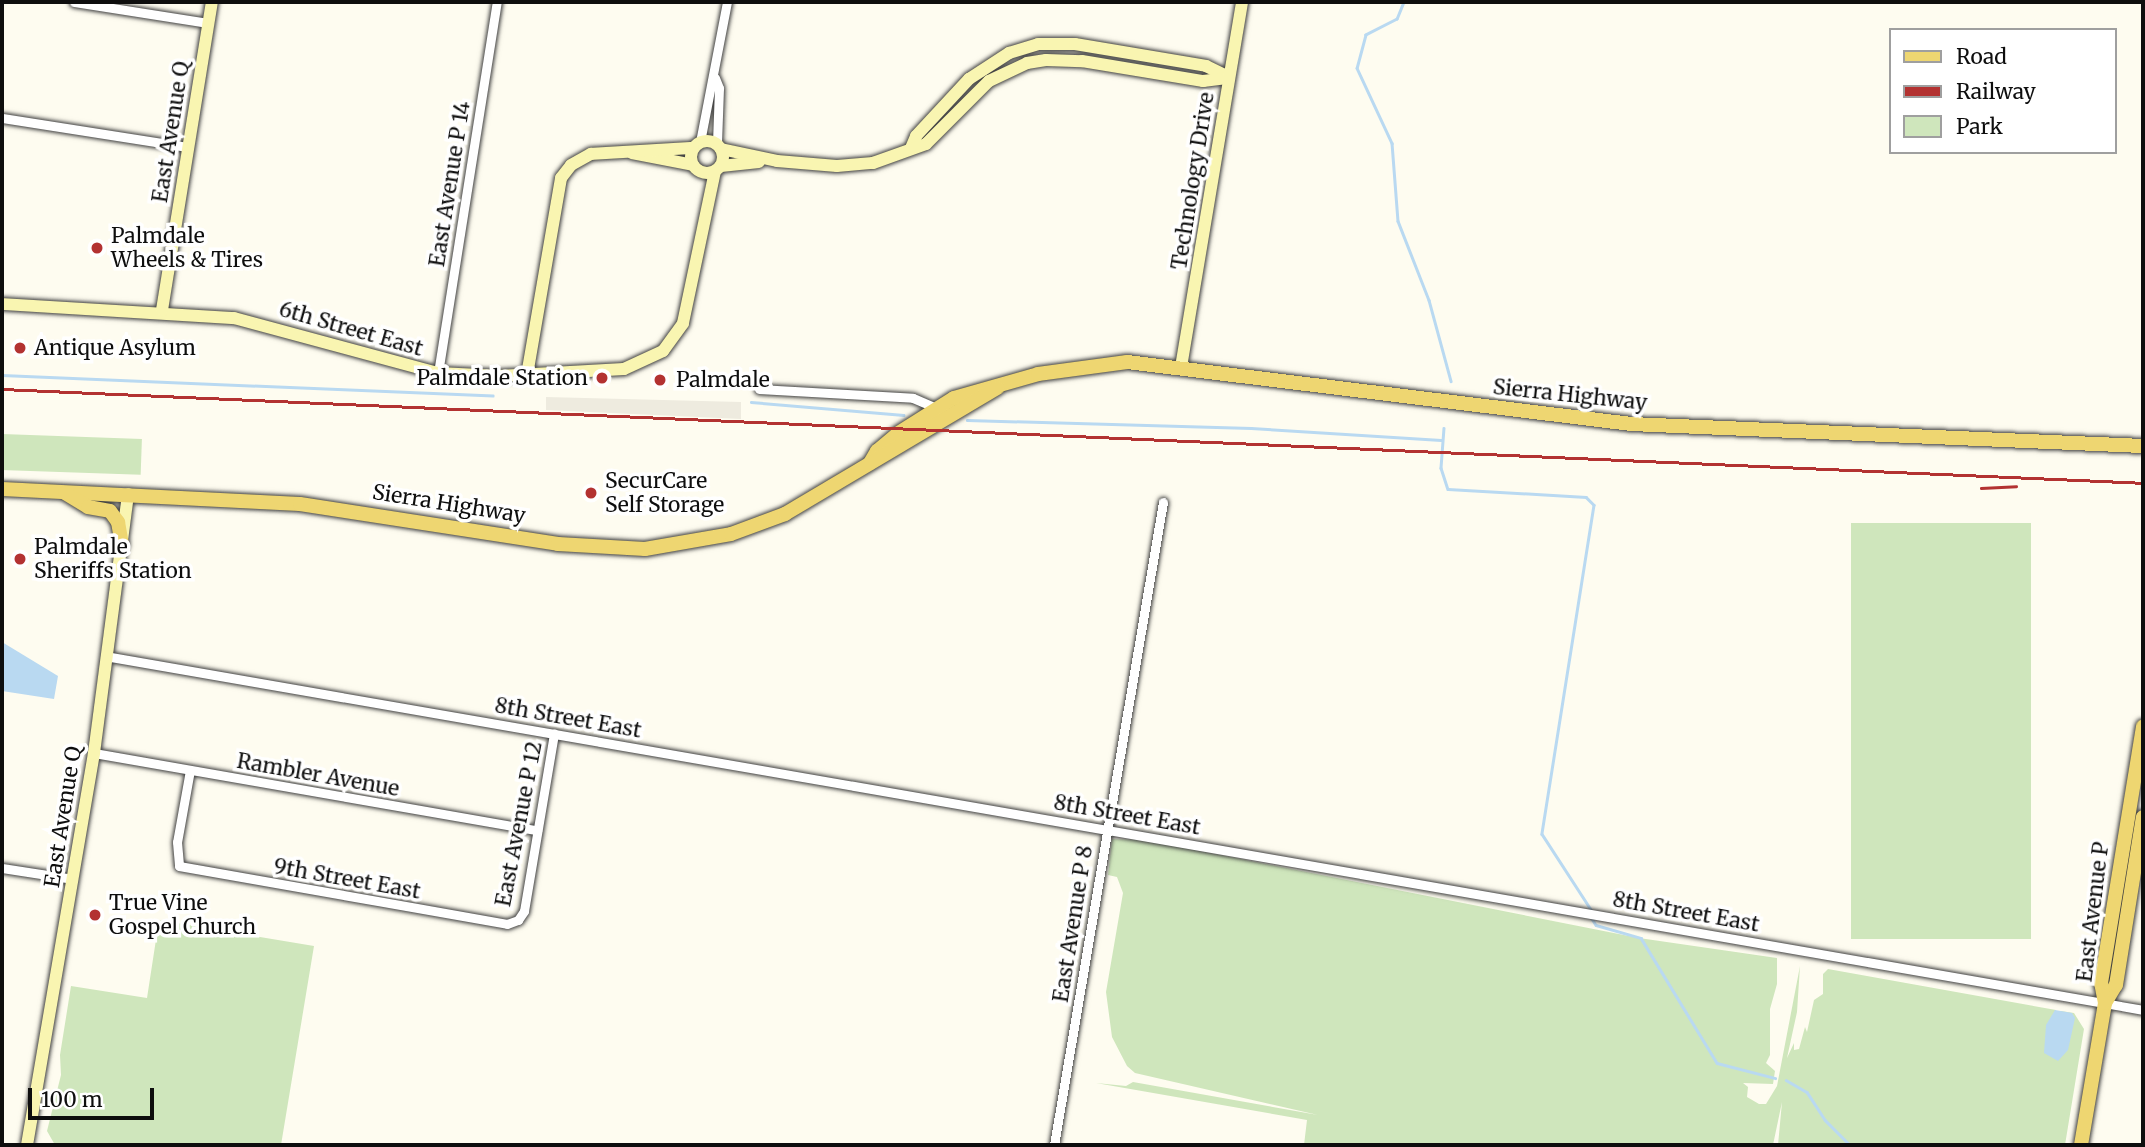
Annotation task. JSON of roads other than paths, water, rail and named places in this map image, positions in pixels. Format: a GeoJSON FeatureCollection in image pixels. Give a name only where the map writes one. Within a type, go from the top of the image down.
{"type":"FeatureCollection","features":[{"type":"Feature","properties":{"kind":"main road","name":"Sierra Highway"},"geometry":{"type":"LineString","coordinates":[[870,463],[877,451],[936,408],[979,389],[998,387],[1038,374],[1100,364],[1181,367],[1631,424],[2143,446]]}},
{"type":"Feature","properties":{"kind":"main road","name":"Sierra Highway"},"geometry":{"type":"LineString","coordinates":[[2,489],[300,504],[600,550],[645,550],[720,537],[785,514],[998,387]]}},
{"type":"Feature","properties":{"kind":"main road"},"geometry":{"type":"LineString","coordinates":[[64,492],[88,507],[110,511],[118,522],[122,545]]}},
{"type":"Feature","properties":{"kind":"main road","name":"East Avenue P"},"geometry":{"type":"LineString","coordinates":[[2081,1145],[2105,1003],[2101,983],[2143,726]]}},
{"type":"Feature","properties":{"kind":"main road"},"geometry":{"type":"LineString","coordinates":[[2105,1003],[2116,985],[2143,817]]}},
{"type":"Feature","properties":{"kind":"street"},"geometry":{"type":"LineString","coordinates":[[74,2],[208,23]]}},
{"type":"Feature","properties":{"kind":"street","name":"East Avenue Q"},"geometry":{"type":"LineString","coordinates":[[162,310],[212,2]]}},
{"type":"Feature","properties":{"kind":"street","name":"East Avenue P 14"},"geometry":{"type":"LineString","coordinates":[[438,373],[497,2]]}},
{"type":"Feature","properties":{"kind":"street"},"geometry":{"type":"LineString","coordinates":[[693,165],[715,78],[727,2]]}},
{"type":"Feature","properties":{"kind":"street","name":"Technology Drive"},"geometry":{"type":"LineString","coordinates":[[1181,367],[1242,2]]}},
{"type":"Feature","properties":{"kind":"street"},"geometry":{"type":"LineString","coordinates":[[632,153],[693,165],[705,173],[718,168],[777,161],[858,166],[911,148],[916,136],[969,79],[1009,52],[1038,44],[1075,44],[1206,65],[1229,78]]}},
{"type":"Feature","properties":{"kind":"street"},"geometry":{"type":"LineString","coordinates":[[715,78],[719,88],[719,146]]}},
{"type":"Feature","properties":{"kind":"street"},"geometry":{"type":"LineString","coordinates":[[2,118],[188,148]]}},
{"type":"Feature","properties":{"kind":"street"},"geometry":{"type":"LineString","coordinates":[[527,375],[561,178],[581,157],[696,145],[719,146],[777,161]]}},
{"type":"Feature","properties":{"kind":"street","name":"6th Street East"},"geometry":{"type":"LineString","coordinates":[[2,304],[162,310],[243,320],[438,373],[527,375],[624,369],[663,351],[688,311],[718,168],[719,146]]}},
{"type":"Feature","properties":{"kind":"street"},"geometry":{"type":"LineString","coordinates":[[759,389],[913,398],[936,408]]}},
{"type":"Feature","properties":{"kind":"street","name":"East Avenue Q"},"geometry":{"type":"LineString","coordinates":[[27,1145],[94,753],[128,494]]}},
{"type":"Feature","properties":{"kind":"street","name":"East Avenue P 8"},"geometry":{"type":"LineString","coordinates":[[1054,1145],[1163,502]]}},
{"type":"Feature","properties":{"kind":"street","name":"8th Street East"},"geometry":{"type":"LineString","coordinates":[[105,656],[2143,1010]]}},
{"type":"Feature","properties":{"kind":"street","name":"East Avenue P 12"},"geometry":{"type":"LineString","coordinates":[[518,920],[524,911],[554,734]]}},
{"type":"Feature","properties":{"kind":"street","name":"Rambler Avenue"},"geometry":{"type":"LineString","coordinates":[[94,753],[537,830]]}},
{"type":"Feature","properties":{"kind":"street","name":"9th Street East"},"geometry":{"type":"LineString","coordinates":[[190,770],[175,856],[179,866],[507,924],[518,920]]}},
{"type":"Feature","properties":{"kind":"street"},"geometry":{"type":"LineString","coordinates":[[2,868],[73,879]]}},
{"type":"Feature","properties":{"kind":"water"},"geometry":{"type":"Polygon","coordinates":[[[2,642],[58,676],[54,699],[2,691],[2,642]]]}},
{"type":"Feature","properties":{"kind":"water"},"geometry":{"type":"Polygon","coordinates":[[[2055,1010],[2072,1013],[2075,1018],[2068,1050],[2058,1061],[2044,1053],[2046,1025],[2055,1010]]]}},
{"type":"Feature","properties":{"kind":"waterway"},"geometry":{"type":"LineString","coordinates":[[1404,2],[1397,19],[1366,35],[1357,68],[1392,143],[1398,221],[1429,300],[1451,381]]}},
{"type":"Feature","properties":{"kind":"waterway"},"geometry":{"type":"LineString","coordinates":[[2,375],[493,396]]}},
{"type":"Feature","properties":{"kind":"waterway"},"geometry":{"type":"LineString","coordinates":[[751,402],[903,415]]}},
{"type":"Feature","properties":{"kind":"waterway"},"geometry":{"type":"LineString","coordinates":[[967,420],[1251,428],[1441,440]]}},
{"type":"Feature","properties":{"kind":"waterway"},"geometry":{"type":"LineString","coordinates":[[1444,428],[1441,468],[1448,489],[1586,497],[1594,505],[1542,834],[1592,911]]}},
{"type":"Feature","properties":{"kind":"waterway"},"geometry":{"type":"LineString","coordinates":[[1591,917],[1596,925],[1641,938],[1717,1063],[1775,1078]]}},
{"type":"Feature","properties":{"kind":"waterway"},"geometry":{"type":"LineString","coordinates":[[1786,1080],[1807,1092],[1825,1120],[1850,1145]]}},
{"type":"Feature","properties":{"kind":"railway"},"geometry":{"type":"LineString","coordinates":[[2,389],[2143,483]]}},
{"type":"Feature","properties":{"kind":"railway"},"geometry":{"type":"LineString","coordinates":[[1981,488],[2016,486]]}},
{"type":"Feature","properties":{"kind":"place","name":"Palmdale Wheels & Tires"},"geometry":{"type":"Point","coordinates":[97,248]}},
{"type":"Feature","properties":{"kind":"place","name":"Antique Asylum"},"geometry":{"type":"Point","coordinates":[20,348]}},
{"type":"Feature","properties":{"kind":"place","name":"Palmdale Station"},"geometry":{"type":"Point","coordinates":[602,378]}},
{"type":"Feature","properties":{"kind":"place","name":"Palmdale"},"geometry":{"type":"Point","coordinates":[660,380]}},
{"type":"Feature","properties":{"kind":"place","name":"SecurCare Self Storage"},"geometry":{"type":"Point","coordinates":[591,493]}},
{"type":"Feature","properties":{"kind":"place","name":"Palmdale Sheriffs Station"},"geometry":{"type":"Point","coordinates":[20,559]}},
{"type":"Feature","properties":{"kind":"place","name":"True Vine Gospel Church"},"geometry":{"type":"Point","coordinates":[95,915]}}]}
